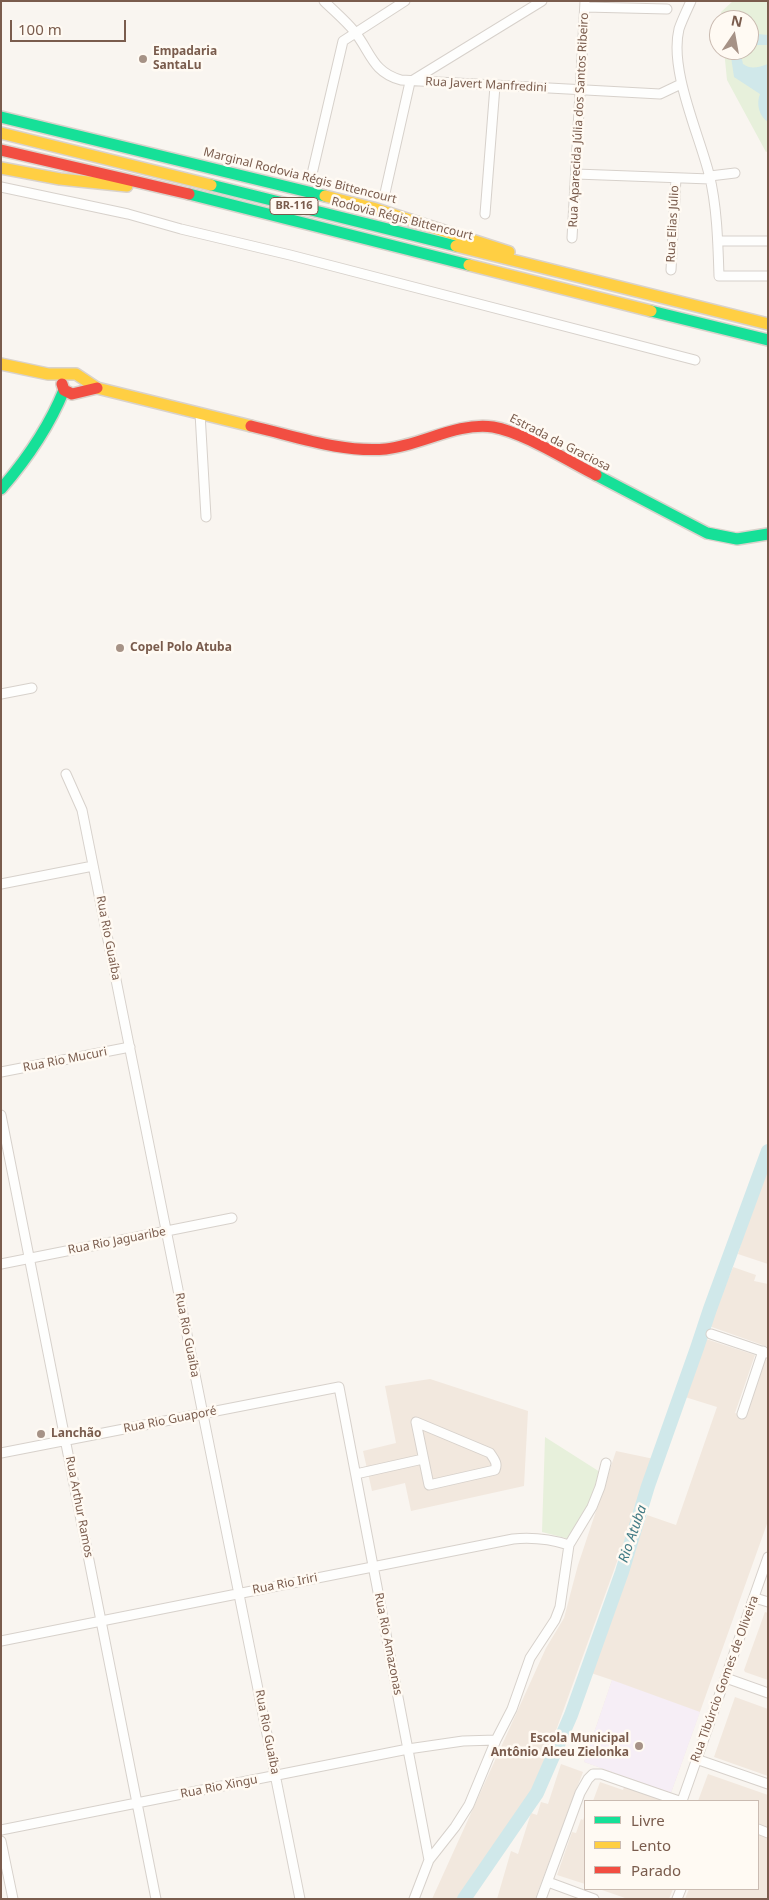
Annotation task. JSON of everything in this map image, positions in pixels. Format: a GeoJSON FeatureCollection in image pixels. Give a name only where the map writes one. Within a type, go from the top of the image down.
{"type":"FeatureCollection","features":[{"type":"Feature","properties":{"kind":"main road","name":"Marginal Rodovia Régis Bittencourt"},"geometry":{"type":"LineString","coordinates":[[1,117],[373,208],[434,226],[587,279]]}},
{"type":"Feature","properties":{"kind":"main road","name":"Rodovia Régis Bittencourt"},"geometry":{"type":"LineString","coordinates":[[1,133],[768,324]]}},
{"type":"Feature","properties":{"kind":"main road","name":"BR-116"},"geometry":{"type":"LineString","coordinates":[[1,150],[167,189],[768,340]]}},
{"type":"Feature","properties":{"kind":"main road"},"geometry":{"type":"LineString","coordinates":[[1,168],[60,179],[167,189]]}},
{"type":"Feature","properties":{"kind":"main road"},"geometry":{"type":"LineString","coordinates":[[1,364],[48,374],[67,374]]}},
{"type":"Feature","properties":{"kind":"main road","name":"Estrada da Graciosa"},"geometry":{"type":"LineString","coordinates":[[67,374],[71,373],[80,377],[97,388],[331,445],[361,450],[401,448],[470,427],[501,428],[707,533],[739,540],[768,534]]}},
{"type":"Feature","properties":{"kind":"main road"},"geometry":{"type":"LineString","coordinates":[[48,374],[68,391]]}},
{"type":"Feature","properties":{"kind":"main road"},"geometry":{"type":"LineString","coordinates":[[67,374],[63,377],[68,391]]}},
{"type":"Feature","properties":{"kind":"main road"},"geometry":{"type":"LineString","coordinates":[[2,485],[21,466],[68,391],[82,386],[80,377]]}},
{"type":"Feature","properties":{"kind":"main road","name":"Estrada da Graciosa"},"geometry":{"type":"LineString","coordinates":[[68,391],[97,388]]}},
{"type":"Feature","properties":{"kind":"street","name":"Rua Javert Manfredini"},"geometry":{"type":"LineString","coordinates":[[324,1],[355,32],[381,71],[394,78],[410,82],[660,94],[681,84]]}},
{"type":"Feature","properties":{"kind":"street"},"geometry":{"type":"LineString","coordinates":[[312,174],[342,45],[346,38],[405,1]]}},
{"type":"Feature","properties":{"kind":"street"},"geometry":{"type":"LineString","coordinates":[[385,193],[410,82],[542,1]]}},
{"type":"Feature","properties":{"kind":"street"},"geometry":{"type":"LineString","coordinates":[[691,1],[682,20],[678,35],[681,84],[710,178],[718,240],[719,276],[768,276]]}},
{"type":"Feature","properties":{"kind":"street"},"geometry":{"type":"LineString","coordinates":[[585,4],[667,9]]}},
{"type":"Feature","properties":{"kind":"street","name":"Rua Aparecida Júlia dos Santos Ribeiro"},"geometry":{"type":"LineString","coordinates":[[572,238],[585,4]]}},
{"type":"Feature","properties":{"kind":"street"},"geometry":{"type":"LineString","coordinates":[[485,214],[495,86]]}},
{"type":"Feature","properties":{"kind":"street"},"geometry":{"type":"LineString","coordinates":[[576,174],[710,178],[734,173]]}},
{"type":"Feature","properties":{"kind":"street","name":"Rua Elias Júlio"},"geometry":{"type":"LineString","coordinates":[[670,270],[676,178]]}},
{"type":"Feature","properties":{"kind":"street"},"geometry":{"type":"LineString","coordinates":[[1,187],[121,212],[181,230],[290,255],[695,360]]}},
{"type":"Feature","properties":{"kind":"street"},"geometry":{"type":"LineString","coordinates":[[718,240],[768,241]]}},
{"type":"Feature","properties":{"kind":"street"},"geometry":{"type":"LineString","coordinates":[[200,413],[206,517]]}},
{"type":"Feature","properties":{"kind":"street"},"geometry":{"type":"LineString","coordinates":[[1,694],[32,688]]}},
{"type":"Feature","properties":{"kind":"street","name":"Rua Rio Guaíba"},"geometry":{"type":"LineString","coordinates":[[66,774],[82,810],[94,866],[300,1899]]}},
{"type":"Feature","properties":{"kind":"street"},"geometry":{"type":"LineString","coordinates":[[1,884],[94,866]]}},
{"type":"Feature","properties":{"kind":"street","name":"Rua Rio Mucuri"},"geometry":{"type":"LineString","coordinates":[[1,1072],[130,1047]]}},
{"type":"Feature","properties":{"kind":"street","name":"Rua Arthur Ramos"},"geometry":{"type":"LineString","coordinates":[[1,1115],[156,1899]]}},
{"type":"Feature","properties":{"kind":"street","name":"Rua Rio Jaguaribe"},"geometry":{"type":"LineString","coordinates":[[1,1264],[232,1218]]}},
{"type":"Feature","properties":{"kind":"street"},"geometry":{"type":"LineString","coordinates":[[711,1334],[765,1352],[742,1414]]}},
{"type":"Feature","properties":{"kind":"street","name":"Rua Rio Guaporé"},"geometry":{"type":"LineString","coordinates":[[1,1453],[339,1387]]}},
{"type":"Feature","properties":{"kind":"street","name":"Rua Rio Amazonas"},"geometry":{"type":"LineString","coordinates":[[339,1387],[429,1860]]}},
{"type":"Feature","properties":{"kind":"street"},"geometry":{"type":"LineString","coordinates":[[416,1422],[455,1440],[483,1449],[495,1459],[497,1466],[491,1472],[429,1485],[423,1460],[416,1422]]}},
{"type":"Feature","properties":{"kind":"street"},"geometry":{"type":"LineString","coordinates":[[356,1474],[423,1460]]}},
{"type":"Feature","properties":{"kind":"street"},"geometry":{"type":"LineString","coordinates":[[414,1899],[429,1860],[455,1828],[469,1805],[496,1740],[512,1709],[530,1658],[558,1614],[569,1544],[592,1507],[600,1487],[606,1463]]}},
{"type":"Feature","properties":{"kind":"street","name":"Rua Rio Iriri"},"geometry":{"type":"LineString","coordinates":[[1,1641],[513,1540],[536,1538],[569,1544]]}},
{"type":"Feature","properties":{"kind":"street","name":"Rua Tibúrcio Gomes de Oliveira"},"geometry":{"type":"LineString","coordinates":[[680,1800],[726,1678],[768,1557]]}},
{"type":"Feature","properties":{"kind":"street"},"geometry":{"type":"LineString","coordinates":[[754,1598],[768,1602]]}},
{"type":"Feature","properties":{"kind":"street"},"geometry":{"type":"LineString","coordinates":[[726,1678],[768,1693]]}},
{"type":"Feature","properties":{"kind":"street","name":"Rua Rio Xingu"},"geometry":{"type":"LineString","coordinates":[[1,1830],[408,1749],[496,1740]]}},
{"type":"Feature","properties":{"kind":"street"},"geometry":{"type":"LineString","coordinates":[[696,1759],[768,1784]]}},
{"type":"Feature","properties":{"kind":"street"},"geometry":{"type":"LineString","coordinates":[[541,1899],[580,1793],[593,1774],[600,1774],[677,1800]]}},
{"type":"Feature","properties":{"kind":"street"},"geometry":{"type":"LineString","coordinates":[[1,1841],[13,1899]]}},
{"type":"Feature","properties":{"kind":"street"},"geometry":{"type":"LineString","coordinates":[[548,1882],[594,1899]]}},
{"type":"Feature","properties":{"kind":"shaded area"},"geometry":{"type":"Polygon","coordinates":[[[768,1146],[768,1264],[738,1254],[768,1146]]]}},
{"type":"Feature","properties":{"kind":"shaded area"},"geometry":{"type":"Polygon","coordinates":[[[733,1267],[756,1275],[754,1281],[768,1284],[768,1347],[709,1326],[733,1267]]]}},
{"type":"Feature","properties":{"kind":"shaded area"},"geometry":{"type":"Polygon","coordinates":[[[706,1339],[755,1355],[735,1413],[745,1416],[765,1359],[768,1360],[768,1521],[671,1793],[584,1762],[612,1680],[591,1673],[647,1515],[676,1525],[717,1407],[685,1397],[706,1339]]]}},
{"type":"Feature","properties":{"kind":"shaded area"},"geometry":{"type":"Polygon","coordinates":[[[430,1379],[528,1411],[524,1486],[411,1511],[405,1483],[372,1491],[363,1451],[396,1443],[385,1386],[430,1379]]]}},
{"type":"Feature","properties":{"kind":"shaded area"},"geometry":{"type":"Polygon","coordinates":[[[616,1451],[654,1459],[536,1786],[495,1859],[462,1899],[432,1899],[546,1648],[564,1618],[578,1565],[616,1451]]]}},
{"type":"Feature","properties":{"kind":"shaded area"},"geometry":{"type":"Polygon","coordinates":[[[765,1612],[768,1613],[768,1680],[744,1670],[765,1612]]]}},
{"type":"Feature","properties":{"kind":"shaded area","name":"Escola Municipal Antônio Alceu Zielonka"},"geometry":{"type":"Polygon","coordinates":[[[612,1680],[700,1712],[671,1793],[584,1762],[612,1680]]]}},
{"type":"Feature","properties":{"kind":"shaded area"},"geometry":{"type":"Polygon","coordinates":[[[735,1697],[768,1709],[768,1776],[714,1757],[735,1697]]]}},
{"type":"Feature","properties":{"kind":"shaded area"},"geometry":{"type":"Polygon","coordinates":[[[561,1764],[583,1772],[535,1899],[497,1899],[511,1851],[518,1854],[531,1813],[537,1815],[541,1802],[548,1804],[561,1764]]]}},
{"type":"Feature","properties":{"kind":"shaded area"},"geometry":{"type":"Polygon","coordinates":[[[708,1774],[768,1795],[768,1829],[759,1825],[759,1800],[698,1800],[708,1774]]]}},
{"type":"Feature","properties":{"kind":"shaded area"},"geometry":{"type":"Polygon","coordinates":[[[600,1782],[623,1790],[624,1787],[663,1800],[593,1800],[600,1782]]]}},
{"type":"Feature","properties":{"kind":"shaded area"},"geometry":{"type":"Polygon","coordinates":[[[584,1817],[584,1884],[557,1875],[572,1832],[576,1833],[581,1819],[583,1820],[584,1817]]]}},
{"type":"Feature","properties":{"kind":"shaded area"},"geometry":{"type":"Polygon","coordinates":[[[759,1834],[768,1838],[768,1899],[685,1899],[689,1890],[759,1890],[759,1834]]]}},
{"type":"Feature","properties":{"kind":"shaded area"},"geometry":{"type":"Polygon","coordinates":[[[602,1890],[673,1890],[669,1899],[628,1899],[602,1890]]]}},
{"type":"Feature","properties":{"kind":"green space"},"geometry":{"type":"Polygon","coordinates":[[[733,1],[768,1],[768,151],[766,152],[727,80],[725,60],[759,60],[759,10],[723,10],[733,1]]]}},
{"type":"Feature","properties":{"kind":"green space"},"geometry":{"type":"Polygon","coordinates":[[[545,1437],[600,1472],[591,1498],[569,1539],[542,1532],[545,1437]]]}},
{"type":"Feature","properties":{"kind":"water"},"geometry":{"type":"Polygon","coordinates":[[[759,34],[768,35],[768,45],[759,45],[759,34]]]}},
{"type":"Feature","properties":{"kind":"water"},"geometry":{"type":"Polygon","coordinates":[[[731,60],[742,60],[743,64],[749,67],[768,64],[768,122],[759,110],[760,94],[734,77],[731,60]]]}},
{"type":"Feature","properties":{"kind":"waterway","name":"Rio Atuba"},"geometry":{"type":"LineString","coordinates":[[464,1899],[537,1793],[571,1715],[622,1572],[648,1486],[768,1151]]}},
{"type":"Feature","properties":{"kind":"traffic: fast"},"geometry":{"type":"LineString","coordinates":[[1,117],[325,196]]}},
{"type":"Feature","properties":{"kind":"traffic: fast"},"geometry":{"type":"LineString","coordinates":[[211,185],[456,246]]}},
{"type":"Feature","properties":{"kind":"traffic: fast"},"geometry":{"type":"LineString","coordinates":[[189,194],[469,265]]}},
{"type":"Feature","properties":{"kind":"traffic: fast"},"geometry":{"type":"LineString","coordinates":[[651,311],[768,340]]}},
{"type":"Feature","properties":{"kind":"traffic: fast"},"geometry":{"type":"LineString","coordinates":[[1,489],[37,442],[64,390]]}},
{"type":"Feature","properties":{"kind":"traffic: fast"},"geometry":{"type":"LineString","coordinates":[[596,475],[707,533],[737,539],[768,534]]}},
{"type":"Feature","properties":{"kind":"traffic: slow"},"geometry":{"type":"LineString","coordinates":[[1,133],[211,185]]}},
{"type":"Feature","properties":{"kind":"traffic: slow"},"geometry":{"type":"LineString","coordinates":[[1,168],[60,179],[127,186]]}},
{"type":"Feature","properties":{"kind":"traffic: slow"},"geometry":{"type":"LineString","coordinates":[[325,196],[373,208],[509,252]]}},
{"type":"Feature","properties":{"kind":"traffic: slow"},"geometry":{"type":"LineString","coordinates":[[456,246],[768,324]]}},
{"type":"Feature","properties":{"kind":"traffic: slow"},"geometry":{"type":"LineString","coordinates":[[469,265],[651,311]]}},
{"type":"Feature","properties":{"kind":"traffic: slow"},"geometry":{"type":"LineString","coordinates":[[1,364],[48,374],[76,374],[97,388],[251,426]]}},
{"type":"Feature","properties":{"kind":"traffic: jam"},"geometry":{"type":"LineString","coordinates":[[1,150],[189,194]]}},
{"type":"Feature","properties":{"kind":"traffic: jam"},"geometry":{"type":"LineString","coordinates":[[62,384],[64,390],[72,394],[97,388]]}},
{"type":"Feature","properties":{"kind":"traffic: jam"},"geometry":{"type":"LineString","coordinates":[[251,426],[318,443],[369,450],[399,447],[466,428],[493,427],[531,441],[596,475]]}},
{"type":"Feature","properties":{"kind":"place","name":"Empadaria SantaLu"},"geometry":{"type":"Point","coordinates":[143,59]}},
{"type":"Feature","properties":{"kind":"place","name":"Copel Polo Atuba"},"geometry":{"type":"Point","coordinates":[120,648]}},
{"type":"Feature","properties":{"kind":"place","name":"Lanchão"},"geometry":{"type":"Point","coordinates":[41,1434]}},
{"type":"Feature","properties":{"kind":"place","name":"Escola Municipal Antônio Alceu Zielonka"},"geometry":{"type":"Point","coordinates":[639,1746]}}]}
